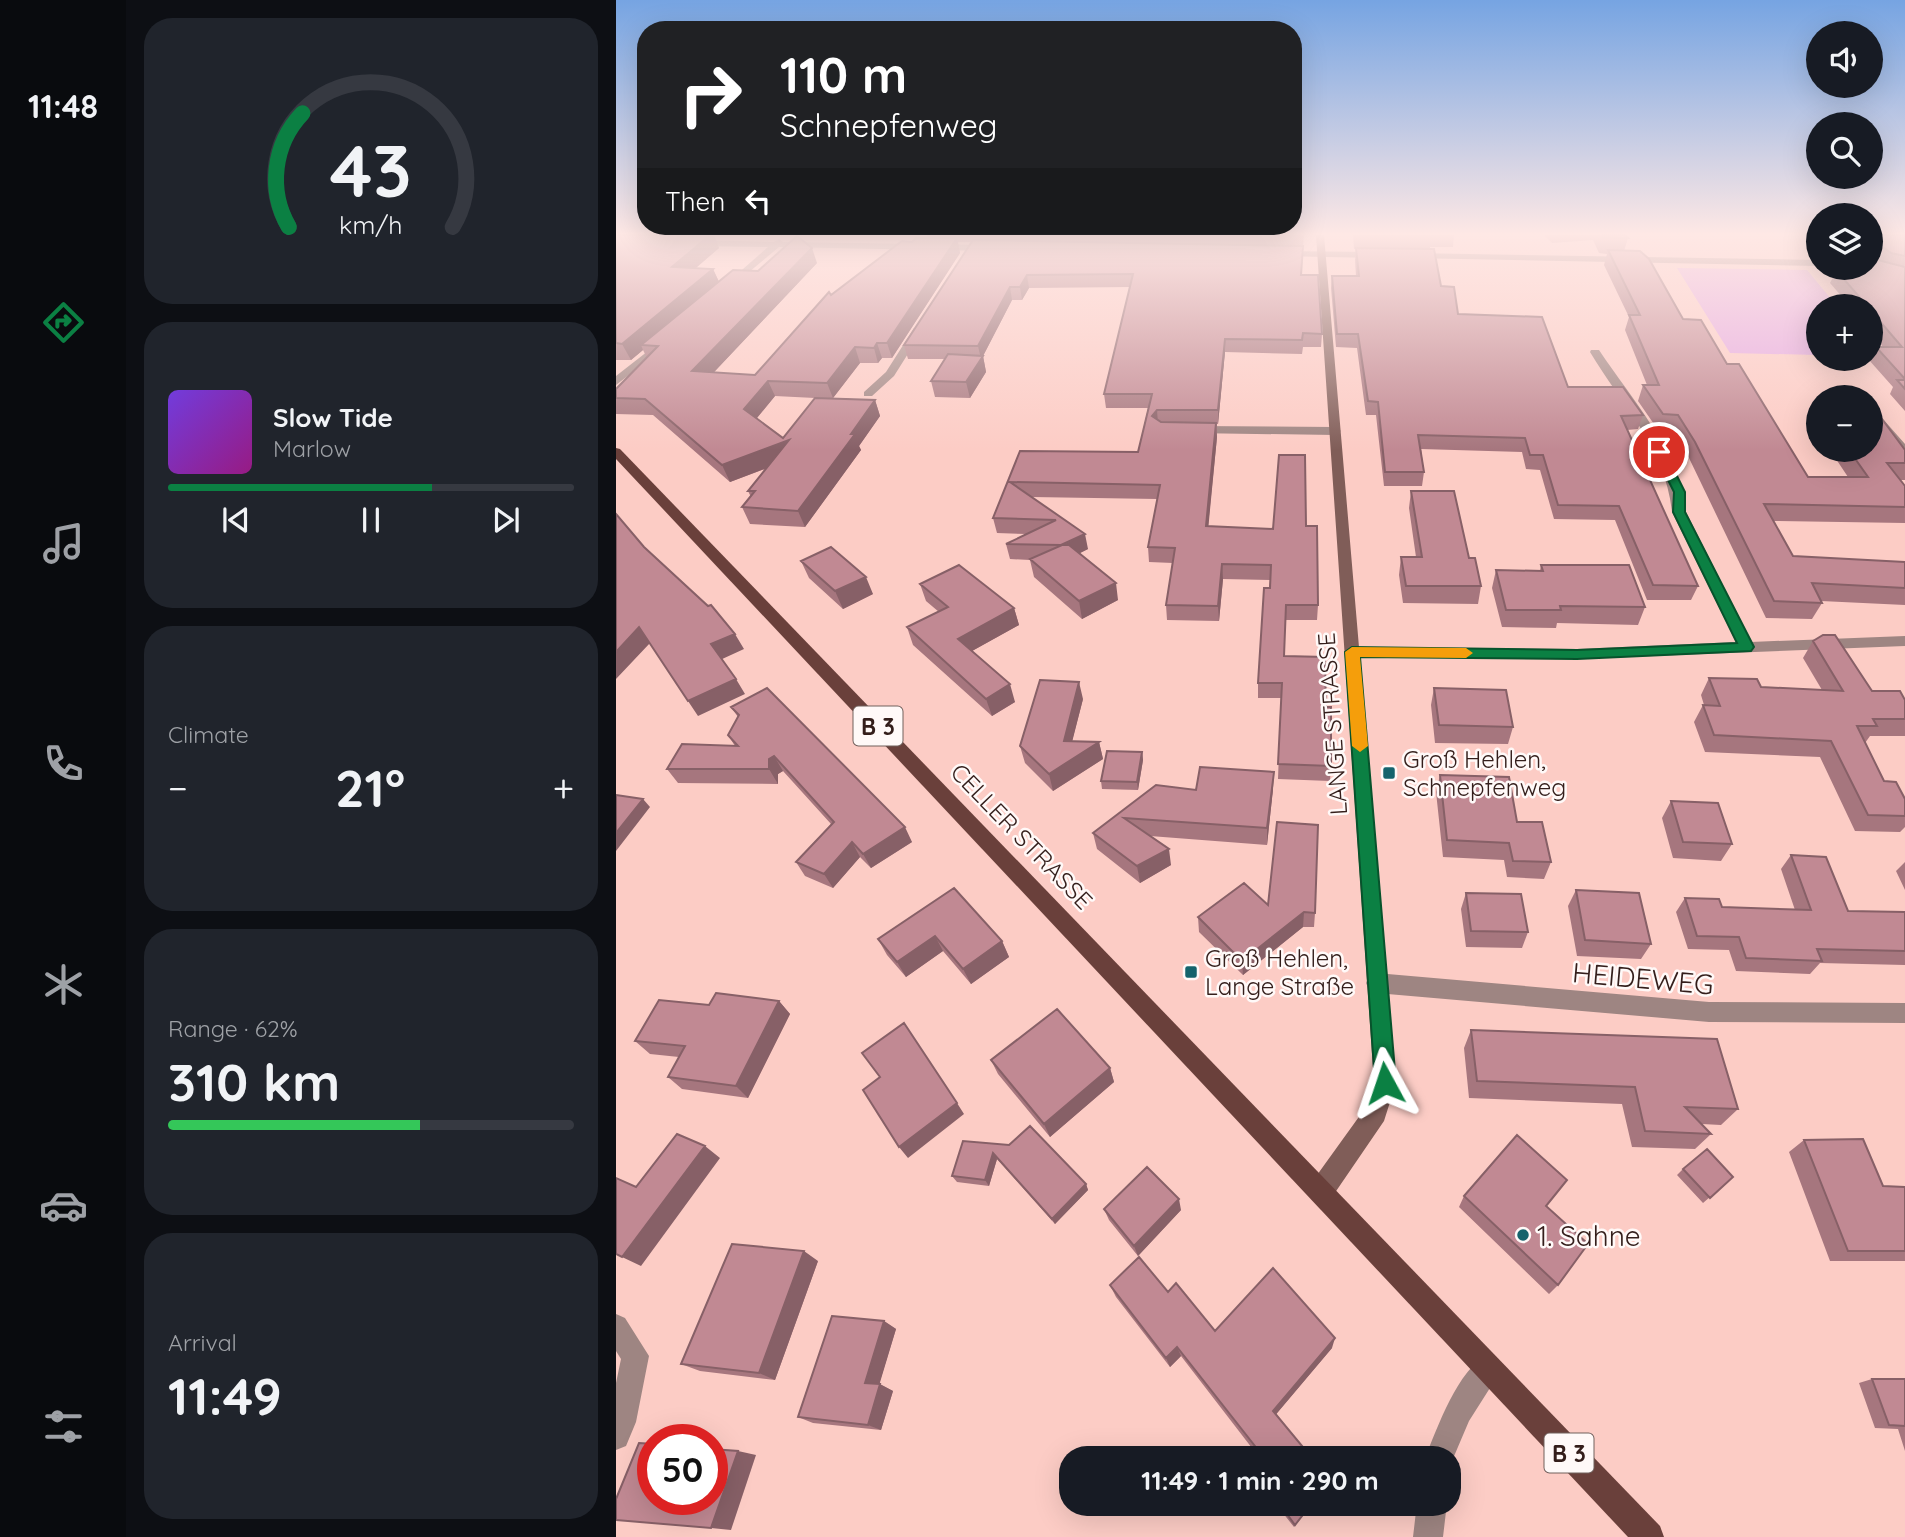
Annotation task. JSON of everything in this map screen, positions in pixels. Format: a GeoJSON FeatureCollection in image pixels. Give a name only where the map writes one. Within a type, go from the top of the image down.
{"type":"FeatureCollection","features":[{"type":"Feature","properties":{"kind":"main road","name":"LANGE STRASSE"},"geometry":{"type":"LineString","coordinates":[[1321,1191],[1376,1113],[1385,1083],[1326,307]]}},
{"type":"Feature","properties":{"kind":"main road","name":"CELLER STRASSE"},"geometry":{"type":"LineString","coordinates":[[616,452],[1388,1259],[1488,1369]]}},
{"type":"Feature","properties":{"kind":"main road","name":"B 3"},"geometry":{"type":"LineString","coordinates":[[1488,1369],[1649,1537]]}},
{"type":"Feature","properties":{"kind":"street"},"geometry":{"type":"LineString","coordinates":[[868,394],[890,374],[927,317]]}},
{"type":"Feature","properties":{"kind":"street"},"geometry":{"type":"LineString","coordinates":[[616,382],[670,338]]}},
{"type":"Feature","properties":{"kind":"street"},"geometry":{"type":"LineString","coordinates":[[1595,352],[1645,424],[1679,492],[1679,512],[1746,647]]}},
{"type":"Feature","properties":{"kind":"street"},"geometry":{"type":"LineString","coordinates":[[1883,426],[1905,452]]}},
{"type":"Feature","properties":{"kind":"street"},"geometry":{"type":"LineString","coordinates":[[1175,430],[1335,431]]}},
{"type":"Feature","properties":{"kind":"street"},"geometry":{"type":"LineString","coordinates":[[1352,652],[1577,654],[1905,641]]}},
{"type":"Feature","properties":{"kind":"street","name":"HEIDEWEG"},"geometry":{"type":"LineString","coordinates":[[1376,983],[1709,1012],[1905,1013]]}},
{"type":"Feature","properties":{"kind":"street"},"geometry":{"type":"LineString","coordinates":[[616,1326],[635,1356],[622,1422],[616,1436]]}},
{"type":"Feature","properties":{"kind":"street"},"geometry":{"type":"LineString","coordinates":[[1444,1446],[1459,1411],[1488,1369]]}},
{"type":"Feature","properties":{"kind":"street"},"geometry":{"type":"LineString","coordinates":[[1428,1537],[1430,1516]]}},
{"type":"Feature","properties":{"kind":"shaded area"},"geometry":{"type":"Polygon","coordinates":[[[1701,307],[1806,307],[1806,355],[1730,353],[1701,307]]]}},
{"type":"Feature","properties":{"kind":"building"},"geometry":{"type":"Polygon","coordinates":[[[616,307],[667,307],[622,344],[616,343],[616,307]]]}},
{"type":"Feature","properties":{"kind":"building"},"geometry":{"type":"Polygon","coordinates":[[[688,307],[755,307],[692,371],[755,375],[816,307],[911,307],[887,343],[877,343],[874,348],[855,347],[827,383],[768,381],[744,409],[783,438],[815,398],[875,400],[851,434],[855,434],[798,511],[742,507],[755,491],[748,491],[789,440],[722,465],[645,399],[616,398],[616,389],[658,346],[641,345],[688,307]]]}},
{"type":"Feature","properties":{"kind":"building"},"geometry":{"type":"Polygon","coordinates":[[[929,307],[999,307],[978,346],[904,345],[929,307]]]}},
{"type":"Feature","properties":{"kind":"building"},"geometry":{"type":"Polygon","coordinates":[[[1125,307],[1320,307],[1322,334],[1303,333],[1302,340],[1225,339],[1218,410],[1157,410],[1152,416],[1161,422],[1216,423],[1206,526],[1273,529],[1279,455],[1305,455],[1306,526],[1317,526],[1318,605],[1286,605],[1284,656],[1325,657],[1326,707],[1331,707],[1331,766],[1278,764],[1282,683],[1258,683],[1264,588],[1270,588],[1271,565],[1222,564],[1218,606],[1166,605],[1175,548],[1148,547],[1160,485],[1010,482],[1085,534],[1061,545],[1006,544],[1056,520],[993,518],[1020,451],[1138,452],[1152,394],[1104,394],[1125,307]]]}},
{"type":"Feature","properties":{"kind":"building"},"geometry":{"type":"Polygon","coordinates":[[[1335,307],[1457,307],[1458,314],[1542,317],[1568,387],[1623,387],[1643,415],[1621,416],[1698,586],[1653,585],[1619,506],[1558,505],[1543,455],[1530,455],[1525,438],[1418,435],[1424,472],[1385,472],[1378,402],[1368,401],[1358,334],[1337,334],[1335,307]]]}},
{"type":"Feature","properties":{"kind":"building"},"geometry":{"type":"Polygon","coordinates":[[[1636,307],[1676,307],[1683,319],[1701,320],[1727,364],[1739,364],[1808,477],[1868,477],[1857,462],[1883,462],[1883,420],[1905,450],[1905,463],[1887,463],[1905,486],[1905,507],[1764,504],[1793,556],[1905,562],[1905,588],[1812,583],[1822,603],[1774,601],[1695,442],[1678,415],[1663,414],[1643,385],[1659,385],[1629,315],[1640,315],[1636,307]]]}},
{"type":"Feature","properties":{"kind":"building"},"geometry":{"type":"Polygon","coordinates":[[[1883,307],[1905,307],[1905,379],[1883,355],[1883,347],[1902,347],[1883,325],[1883,307]]]}},
{"type":"Feature","properties":{"kind":"building"},"geometry":{"type":"Polygon","coordinates":[[[948,354],[983,356],[966,382],[931,381],[948,354]]]}},
{"type":"Feature","properties":{"kind":"building"},"geometry":{"type":"Polygon","coordinates":[[[1897,380],[1905,380],[1905,389],[1897,380]]]}},
{"type":"Feature","properties":{"kind":"building"},"geometry":{"type":"Polygon","coordinates":[[[1411,491],[1454,491],[1469,558],[1475,558],[1481,586],[1406,586],[1401,557],[1422,557],[1411,491]]]}},
{"type":"Feature","properties":{"kind":"building"},"geometry":{"type":"Polygon","coordinates":[[[616,514],[644,547],[708,606],[711,605],[735,634],[711,644],[736,679],[688,701],[639,627],[616,652],[616,514]]]}},
{"type":"Feature","properties":{"kind":"building"},"geometry":{"type":"Polygon","coordinates":[[[1062,545],[1069,545],[1116,583],[1079,601],[1030,559],[1062,545]]]}},
{"type":"Feature","properties":{"kind":"building"},"geometry":{"type":"Polygon","coordinates":[[[831,547],[866,577],[835,591],[801,561],[831,547]]]}},
{"type":"Feature","properties":{"kind":"building"},"geometry":{"type":"Polygon","coordinates":[[[959,565],[1014,608],[958,639],[1010,684],[986,699],[907,627],[948,607],[920,584],[959,565]]]}},
{"type":"Feature","properties":{"kind":"building"},"geometry":{"type":"Polygon","coordinates":[[[1541,565],[1629,565],[1645,607],[1560,606],[1561,610],[1506,610],[1496,570],[1543,571],[1541,565]]]}},
{"type":"Feature","properties":{"kind":"building"},"geometry":{"type":"Polygon","coordinates":[[[1823,635],[1835,635],[1872,691],[1900,691],[1905,700],[1905,719],[1873,719],[1877,726],[1857,726],[1884,781],[1896,782],[1905,799],[1905,816],[1868,815],[1831,741],[1714,735],[1703,705],[1720,706],[1709,678],[1757,679],[1761,687],[1843,691],[1813,641],[1823,635]]]}},
{"type":"Feature","properties":{"kind":"building"},"geometry":{"type":"Polygon","coordinates":[[[1040,680],[1079,682],[1064,741],[1099,742],[1049,774],[1020,746],[1040,680]]]}},
{"type":"Feature","properties":{"kind":"building"},"geometry":{"type":"Polygon","coordinates":[[[767,688],[905,827],[863,854],[852,842],[824,874],[796,862],[834,822],[774,756],[769,759],[769,769],[667,769],[682,744],[738,746],[728,735],[739,715],[731,707],[767,688]]]}},
{"type":"Feature","properties":{"kind":"building"},"geometry":{"type":"Polygon","coordinates":[[[1434,688],[1506,690],[1513,727],[1439,725],[1434,688]]]}},
{"type":"Feature","properties":{"kind":"building"},"geometry":{"type":"Polygon","coordinates":[[[1107,751],[1142,752],[1137,782],[1101,781],[1107,751]]]}},
{"type":"Feature","properties":{"kind":"building"},"geometry":{"type":"Polygon","coordinates":[[[1200,767],[1274,772],[1267,828],[1124,818],[1169,849],[1137,866],[1093,833],[1156,785],[1196,790],[1200,767]]]}},
{"type":"Feature","properties":{"kind":"building"},"geometry":{"type":"Polygon","coordinates":[[[1440,775],[1509,777],[1517,822],[1542,822],[1551,862],[1513,861],[1509,843],[1447,840],[1440,775]]]}},
{"type":"Feature","properties":{"kind":"building"},"geometry":{"type":"Polygon","coordinates":[[[616,795],[643,799],[616,833],[616,795]]]}},
{"type":"Feature","properties":{"kind":"building"},"geometry":{"type":"Polygon","coordinates":[[[1671,801],[1718,803],[1732,844],[1683,842],[1671,801]]]}},
{"type":"Feature","properties":{"kind":"building"},"geometry":{"type":"Polygon","coordinates":[[[1277,822],[1318,825],[1315,913],[1304,912],[1242,961],[1198,917],[1244,883],[1268,905],[1277,822]]]}},
{"type":"Feature","properties":{"kind":"building"},"geometry":{"type":"Polygon","coordinates":[[[1791,855],[1826,857],[1848,911],[1905,912],[1905,951],[1817,949],[1822,961],[1746,958],[1739,937],[1697,936],[1685,898],[1719,899],[1722,907],[1811,910],[1791,855]]]}},
{"type":"Feature","properties":{"kind":"building"},"geometry":{"type":"Polygon","coordinates":[[[954,888],[1002,941],[963,969],[935,936],[897,962],[878,939],[954,888]]]}},
{"type":"Feature","properties":{"kind":"building"},"geometry":{"type":"Polygon","coordinates":[[[1576,890],[1639,893],[1651,944],[1585,940],[1576,890]]]}},
{"type":"Feature","properties":{"kind":"building"},"geometry":{"type":"Polygon","coordinates":[[[1466,893],[1521,894],[1528,932],[1471,931],[1466,893]]]}},
{"type":"Feature","properties":{"kind":"building"},"geometry":{"type":"Polygon","coordinates":[[[716,993],[779,1001],[736,1086],[668,1077],[685,1046],[635,1041],[659,1000],[709,1005],[716,993]]]}},
{"type":"Feature","properties":{"kind":"building"},"geometry":{"type":"Polygon","coordinates":[[[1057,1009],[1110,1068],[1044,1124],[991,1060],[1057,1009]]]}},
{"type":"Feature","properties":{"kind":"building"},"geometry":{"type":"Polygon","coordinates":[[[904,1023],[957,1103],[899,1147],[863,1090],[880,1077],[862,1053],[904,1023]]]}},
{"type":"Feature","properties":{"kind":"building"},"geometry":{"type":"Polygon","coordinates":[[[1471,1030],[1717,1039],[1738,1109],[1685,1107],[1711,1134],[1645,1131],[1635,1087],[1477,1081],[1471,1030]]]}},
{"type":"Feature","properties":{"kind":"building"},"geometry":{"type":"Polygon","coordinates":[[[1030,1126],[1086,1184],[1052,1219],[993,1153],[985,1180],[952,1176],[963,1141],[1009,1145],[1030,1126]]]}},
{"type":"Feature","properties":{"kind":"building"},"geometry":{"type":"Polygon","coordinates":[[[677,1134],[705,1146],[622,1257],[616,1254],[616,1178],[636,1187],[677,1134]]]}},
{"type":"Feature","properties":{"kind":"building","name":"1. Sahne"},"geometry":{"type":"Polygon","coordinates":[[[1517,1135],[1567,1180],[1546,1206],[1588,1244],[1558,1285],[1464,1196],[1517,1135]]]}},
{"type":"Feature","properties":{"kind":"building"},"geometry":{"type":"Polygon","coordinates":[[[1863,1139],[1883,1186],[1905,1187],[1905,1251],[1848,1251],[1804,1140],[1863,1139]]]}},
{"type":"Feature","properties":{"kind":"building"},"geometry":{"type":"Polygon","coordinates":[[[1707,1149],[1733,1177],[1710,1198],[1683,1169],[1707,1149]]]}},
{"type":"Feature","properties":{"kind":"building"},"geometry":{"type":"Polygon","coordinates":[[[1147,1167],[1179,1199],[1134,1246],[1104,1209],[1147,1167]]]}},
{"type":"Feature","properties":{"kind":"building"},"geometry":{"type":"Polygon","coordinates":[[[732,1244],[804,1251],[759,1373],[681,1364],[732,1244]]]}},
{"type":"Feature","properties":{"kind":"building"},"geometry":{"type":"Polygon","coordinates":[[[1139,1257],[1168,1292],[1176,1283],[1215,1331],[1273,1268],[1335,1338],[1273,1411],[1302,1446],[1255,1446],[1177,1347],[1166,1358],[1110,1285],[1139,1257]]]}},
{"type":"Feature","properties":{"kind":"building"},"geometry":{"type":"Polygon","coordinates":[[[832,1316],[884,1321],[865,1383],[880,1384],[868,1425],[798,1417],[832,1316]]]}},
{"type":"Feature","properties":{"kind":"building"},"geometry":{"type":"Polygon","coordinates":[[[1872,1379],[1905,1379],[1905,1426],[1889,1425],[1872,1379]]]}},
{"type":"Feature","properties":{"kind":"building"},"geometry":{"type":"Polygon","coordinates":[[[637,1448],[637,1515],[716,1515],[711,1528],[616,1520],[616,1499],[637,1448]]]}},
{"type":"Feature","properties":{"kind":"building"},"geometry":{"type":"Polygon","coordinates":[[[728,1450],[738,1451],[728,1480],[728,1450]]]}},
{"type":"Feature","properties":{"kind":"building"},"geometry":{"type":"Polygon","coordinates":[[[1288,1516],[1302,1516],[1295,1525],[1288,1516]]]}},
{"type":"Feature","properties":{"kind":"slow traffic"},"geometry":{"type":"LineString","coordinates":[[1360,746],[1352,652],[1466,653]]}},
{"type":"Feature","properties":{"kind":"place","name":"Groß Hehlen, Schnepfenweg"},"geometry":{"type":"Point","coordinates":[1389,773]}},
{"type":"Feature","properties":{"kind":"place","name":"Groß Hehlen, Lange Straße"},"geometry":{"type":"Point","coordinates":[1191,972]}},
{"type":"Feature","properties":{"kind":"place","name":"1. Sahne"},"geometry":{"type":"Point","coordinates":[1523,1235]}},
{"type":"Feature","properties":{"kind":"route"},"geometry":{"type":"LineString","coordinates":[[1385,1083],[1352,652],[1577,654],[1746,647],[1679,512],[1679,492],[1659,452]]}}]}
